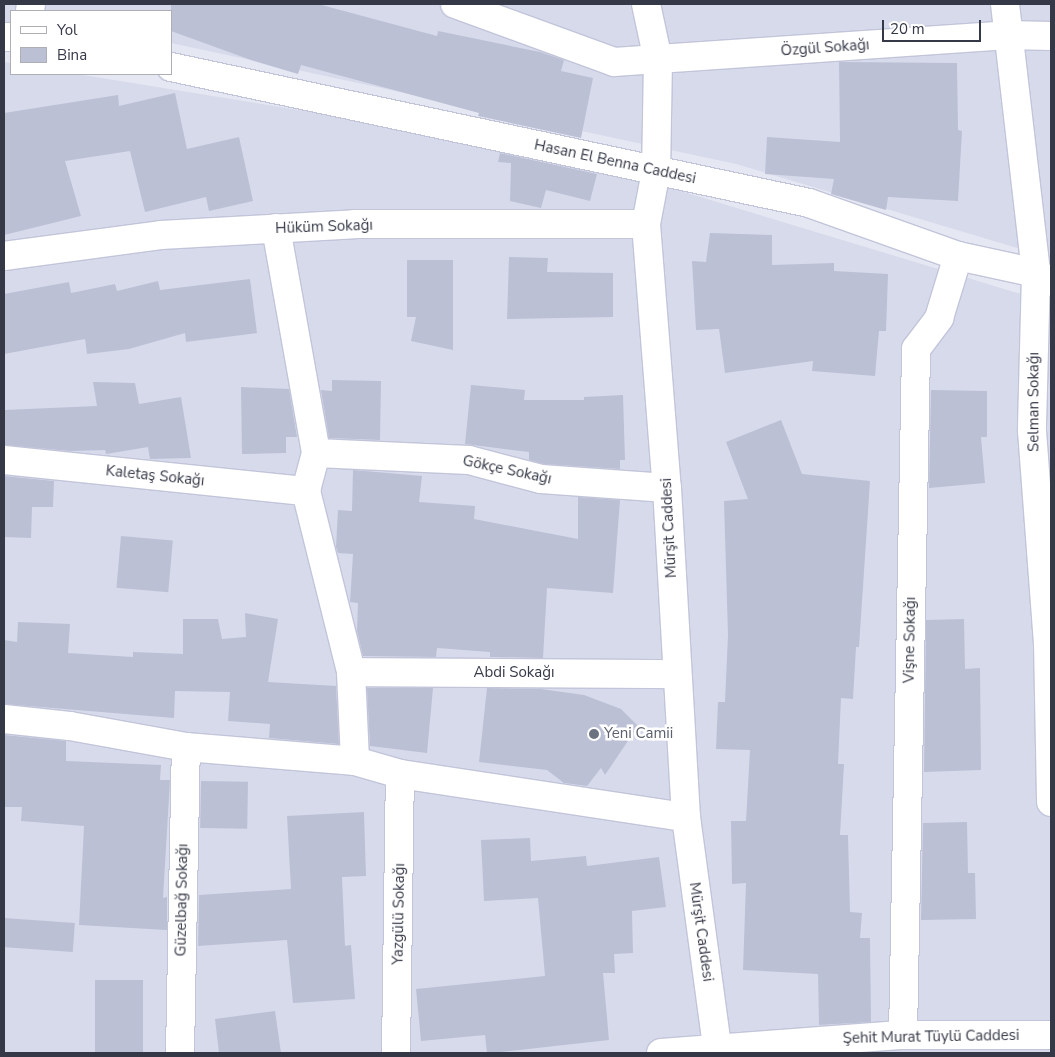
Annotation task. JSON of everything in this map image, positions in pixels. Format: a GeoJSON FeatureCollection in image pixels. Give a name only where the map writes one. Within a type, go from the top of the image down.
{"type":"FeatureCollection","features":[{"type":"Feature","properties":{"kind":"street","name":"Özgül Sokağı"},"geometry":{"type":"LineString","coordinates":[[455,4],[614,62],[1008,35],[1051,36]]}},
{"type":"Feature","properties":{"kind":"street","name":"Mürşit Caddesi"},"geometry":{"type":"LineString","coordinates":[[646,4],[658,60],[656,171],[646,224],[667,488],[686,817],[718,1050]]}},
{"type":"Feature","properties":{"kind":"street","name":"Selman Sokağı"},"geometry":{"type":"LineString","coordinates":[[1005,4],[1008,35],[1041,231],[1044,278],[1032,431],[1048,643],[1051,802]]}},
{"type":"Feature","properties":{"kind":"street","name":"Hasan El Benna Caddesi"},"geometry":{"type":"LineString","coordinates":[[172,67],[809,204],[958,256],[1044,278]]}},
{"type":"Feature","properties":{"kind":"street","name":"Hüküm Sokağı"},"geometry":{"type":"LineString","coordinates":[[4,256],[161,235],[354,224],[646,224]]}},
{"type":"Feature","properties":{"kind":"street"},"geometry":{"type":"LineString","coordinates":[[276,228],[316,453],[306,491],[351,672],[355,761]]}},
{"type":"Feature","properties":{"kind":"street","name":"Vişne Sokağı"},"geometry":{"type":"LineString","coordinates":[[903,1035],[916,349],[939,318],[958,256]]}},
{"type":"Feature","properties":{"kind":"street","name":"Gökçe Sokağı"},"geometry":{"type":"LineString","coordinates":[[316,453],[469,460],[541,479],[667,488]]}},
{"type":"Feature","properties":{"kind":"street","name":"Kaletaş Sokağı"},"geometry":{"type":"LineString","coordinates":[[4,460],[306,491]]}},
{"type":"Feature","properties":{"kind":"street","name":"Abdi Sokağı"},"geometry":{"type":"LineString","coordinates":[[351,672],[677,674]]}},
{"type":"Feature","properties":{"kind":"street"},"geometry":{"type":"LineString","coordinates":[[4,719],[70,726],[186,748],[355,761],[400,774],[686,817]]}},
{"type":"Feature","properties":{"kind":"street","name":"Güzelbağ Sokağı"},"geometry":{"type":"LineString","coordinates":[[180,1053],[186,748]]}},
{"type":"Feature","properties":{"kind":"street","name":"Yazgülü Sokağı"},"geometry":{"type":"LineString","coordinates":[[396,1053],[400,774]]}},
{"type":"Feature","properties":{"kind":"street","name":"Şehit Murat Tüylü Caddesi"},"geometry":{"type":"LineString","coordinates":[[661,1053],[903,1035],[1051,1035]]}},
{"type":"Feature","properties":{"kind":"shaded area"},"geometry":{"type":"Polygon","coordinates":[[[4,4],[1051,4],[1051,258],[736,164],[172,43],[172,10],[10,10],[10,23],[4,23],[4,4]]]}},
{"type":"Feature","properties":{"kind":"shaded area"},"geometry":{"type":"Polygon","coordinates":[[[4,62],[10,63],[10,75],[83,75],[545,150],[1034,298],[1051,308],[1051,1053],[4,1053],[4,62]]]}},
{"type":"Feature","properties":{"kind":"building"},"geometry":{"type":"Polygon","coordinates":[[[171,4],[318,4],[437,36],[438,31],[540,52],[564,60],[561,71],[593,78],[581,138],[478,116],[479,113],[301,65],[298,74],[251,60],[172,31],[171,4]]]}},
{"type":"Feature","properties":{"kind":"building"},"geometry":{"type":"Polygon","coordinates":[[[839,62],[957,63],[958,130],[962,131],[958,201],[888,197],[886,210],[831,194],[834,179],[765,174],[767,137],[840,142],[839,62]]]}},
{"type":"Feature","properties":{"kind":"building"},"geometry":{"type":"Polygon","coordinates":[[[175,93],[187,149],[239,137],[253,201],[209,211],[206,197],[145,212],[130,151],[65,161],[81,216],[4,235],[4,113],[118,95],[119,106],[175,93]]]}},
{"type":"Feature","properties":{"kind":"building"},"geometry":{"type":"Polygon","coordinates":[[[500,153],[597,174],[590,201],[546,190],[541,208],[510,201],[511,163],[498,162],[500,153]]]}},
{"type":"Feature","properties":{"kind":"building"},"geometry":{"type":"Polygon","coordinates":[[[710,233],[772,235],[772,265],[834,263],[834,271],[888,274],[886,331],[879,331],[875,376],[812,371],[813,361],[725,373],[719,329],[696,330],[692,261],[706,262],[710,233]]]}},
{"type":"Feature","properties":{"kind":"building"},"geometry":{"type":"Polygon","coordinates":[[[509,257],[548,258],[547,272],[613,273],[613,317],[507,319],[509,257]]]}},
{"type":"Feature","properties":{"kind":"building"},"geometry":{"type":"Polygon","coordinates":[[[407,260],[453,260],[453,350],[411,341],[416,317],[407,317],[407,260]]]}},
{"type":"Feature","properties":{"kind":"building"},"geometry":{"type":"Polygon","coordinates":[[[250,279],[257,333],[186,342],[185,333],[129,349],[87,354],[85,339],[4,354],[4,294],[69,282],[71,293],[115,284],[117,291],[158,281],[160,290],[250,279]]]}},
{"type":"Feature","properties":{"kind":"building"},"geometry":{"type":"Polygon","coordinates":[[[332,380],[381,381],[380,440],[329,438],[321,390],[332,391],[332,380]]]}},
{"type":"Feature","properties":{"kind":"building"},"geometry":{"type":"Polygon","coordinates":[[[93,382],[135,383],[139,404],[181,397],[191,458],[150,459],[148,447],[106,454],[105,450],[70,451],[4,445],[4,410],[97,406],[93,382]]]}},
{"type":"Feature","properties":{"kind":"building"},"geometry":{"type":"Polygon","coordinates":[[[471,385],[525,390],[524,400],[584,400],[584,397],[623,395],[625,460],[620,460],[620,469],[544,464],[529,460],[529,452],[465,444],[471,385]]]}},
{"type":"Feature","properties":{"kind":"building"},"geometry":{"type":"Polygon","coordinates":[[[241,387],[289,389],[297,437],[286,437],[286,453],[242,454],[241,387]]]}},
{"type":"Feature","properties":{"kind":"building"},"geometry":{"type":"Polygon","coordinates":[[[931,390],[987,391],[987,437],[981,437],[985,483],[929,488],[931,390]]]}},
{"type":"Feature","properties":{"kind":"building"},"geometry":{"type":"Polygon","coordinates":[[[781,420],[802,474],[870,481],[859,647],[856,647],[853,699],[841,698],[838,764],[844,764],[840,835],[848,835],[850,912],[862,913],[860,938],[870,938],[871,1022],[819,1025],[818,974],[743,970],[746,883],[732,884],[731,821],[746,821],[750,750],[716,749],[718,702],[725,702],[728,635],[724,501],[748,499],[726,442],[781,420]]]}},
{"type":"Feature","properties":{"kind":"building"},"geometry":{"type":"Polygon","coordinates":[[[353,470],[422,476],[419,502],[475,506],[474,519],[578,539],[578,497],[620,500],[613,593],[547,588],[543,658],[490,657],[490,652],[437,648],[436,657],[363,656],[357,631],[358,603],[350,602],[353,554],[338,553],[336,547],[338,510],[352,511],[353,470]]]}},
{"type":"Feature","properties":{"kind":"building"},"geometry":{"type":"Polygon","coordinates":[[[4,476],[54,481],[53,507],[32,507],[31,538],[4,537],[4,476]]]}},
{"type":"Feature","properties":{"kind":"building"},"geometry":{"type":"Polygon","coordinates":[[[121,536],[173,541],[168,592],[116,588],[121,536]]]}},
{"type":"Feature","properties":{"kind":"building"},"geometry":{"type":"Polygon","coordinates":[[[245,613],[278,619],[268,682],[336,686],[339,744],[269,738],[270,724],[228,721],[230,692],[175,691],[174,718],[4,704],[4,640],[17,642],[18,622],[70,624],[68,653],[133,657],[133,652],[183,654],[183,619],[218,619],[222,639],[246,637],[245,613]]]}},
{"type":"Feature","properties":{"kind":"building"},"geometry":{"type":"Polygon","coordinates":[[[964,619],[965,669],[980,668],[981,770],[924,772],[926,620],[964,619]]]}},
{"type":"Feature","properties":{"kind":"building"},"geometry":{"type":"Polygon","coordinates":[[[367,688],[433,688],[427,753],[370,746],[367,688]]]}},
{"type":"Feature","properties":{"kind":"building"},"geometry":{"type":"Polygon","coordinates":[[[487,688],[541,689],[584,695],[621,709],[638,726],[605,775],[601,768],[587,786],[564,783],[547,770],[479,762],[487,688]]]}},
{"type":"Feature","properties":{"kind":"building"},"geometry":{"type":"Polygon","coordinates":[[[4,735],[66,741],[66,761],[161,765],[160,780],[170,780],[163,898],[167,897],[167,930],[79,925],[84,826],[21,821],[22,807],[4,807],[4,735]]]}},
{"type":"Feature","properties":{"kind":"building"},"geometry":{"type":"Polygon","coordinates":[[[201,781],[248,782],[247,829],[200,828],[201,781]]]}},
{"type":"Feature","properties":{"kind":"building"},"geometry":{"type":"Polygon","coordinates":[[[364,812],[366,876],[342,877],[345,946],[351,945],[355,999],[293,1003],[287,940],[198,946],[199,895],[291,889],[287,816],[364,812]]]}},
{"type":"Feature","properties":{"kind":"building"},"geometry":{"type":"Polygon","coordinates":[[[967,822],[968,873],[975,873],[976,919],[921,920],[923,823],[967,822]]]}},
{"type":"Feature","properties":{"kind":"building"},"geometry":{"type":"Polygon","coordinates":[[[530,838],[531,861],[586,856],[587,866],[659,857],[666,907],[632,911],[633,953],[614,954],[615,973],[603,973],[609,1040],[492,1053],[487,1053],[485,1035],[421,1041],[416,989],[545,976],[538,898],[484,901],[481,840],[530,838]]]}},
{"type":"Feature","properties":{"kind":"building"},"geometry":{"type":"Polygon","coordinates":[[[4,918],[75,923],[73,952],[4,947],[4,918]]]}},
{"type":"Feature","properties":{"kind":"building"},"geometry":{"type":"Polygon","coordinates":[[[95,980],[143,980],[143,1053],[95,1053],[95,980]]]}},
{"type":"Feature","properties":{"kind":"building"},"geometry":{"type":"Polygon","coordinates":[[[275,1011],[281,1053],[219,1053],[215,1019],[275,1011]]]}},
{"type":"Feature","properties":{"kind":"place","name":"Yeni Camii"},"geometry":{"type":"Point","coordinates":[594,734]}}]}
